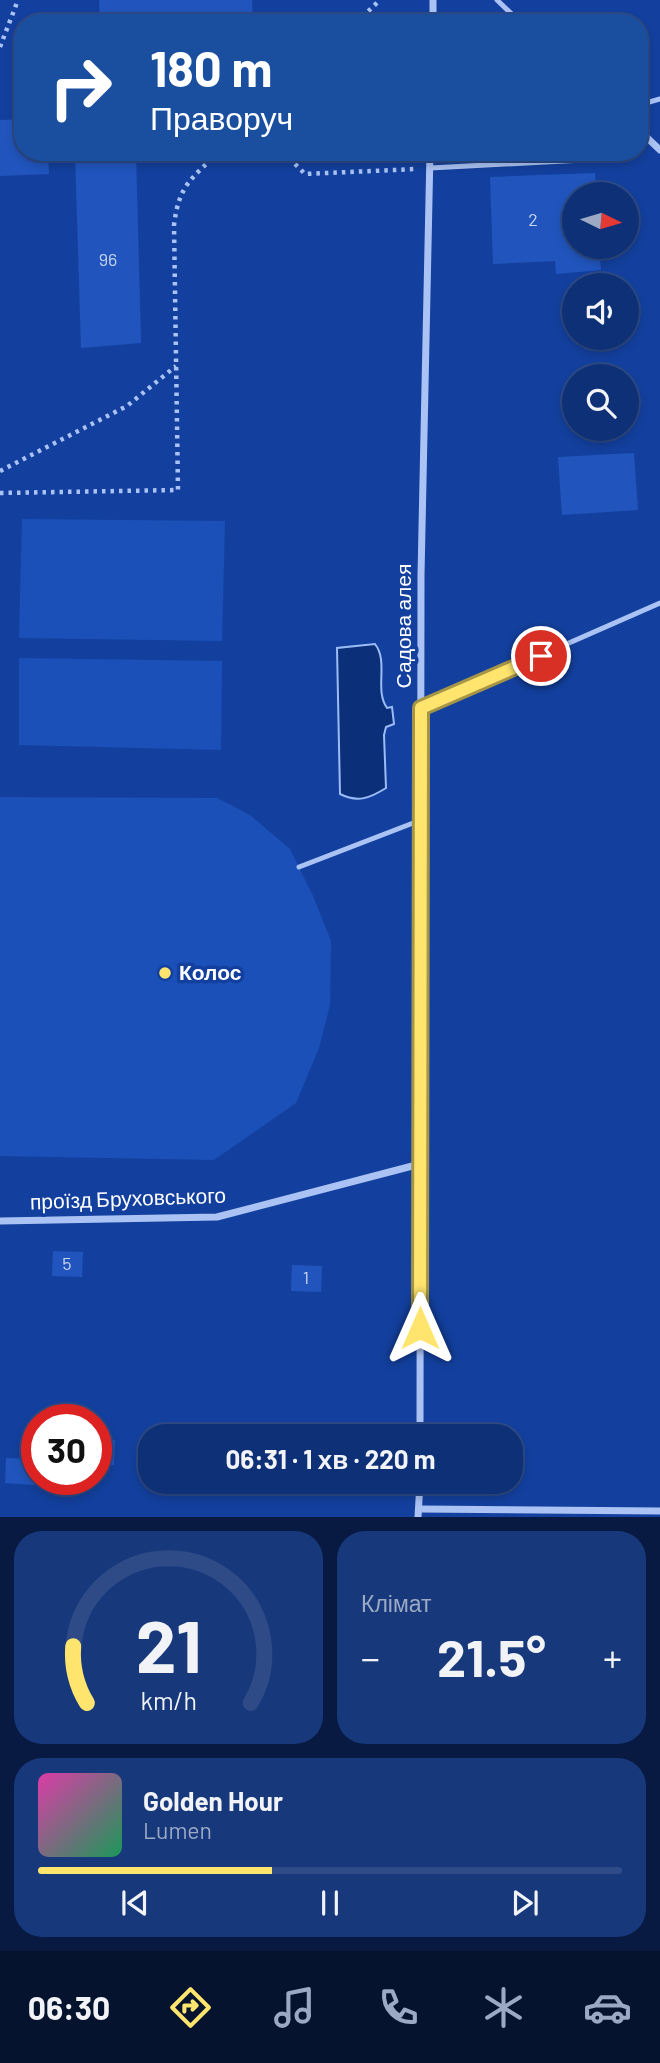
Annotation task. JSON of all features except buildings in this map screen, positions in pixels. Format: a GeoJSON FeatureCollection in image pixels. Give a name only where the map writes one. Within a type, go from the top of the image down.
{"type":"FeatureCollection","features":[{"type":"Feature","properties":{"kind":"street","name":"Садова алея"},"geometry":{"type":"LineString","coordinates":[[420,1424],[421,561],[430,161]]}},
{"type":"Feature","properties":{"kind":"street","name":"проїзд Бруховського"},"geometry":{"type":"LineString","coordinates":[[0,1221],[217,1217],[420,1164]]}},
{"type":"Feature","properties":{"kind":"street"},"geometry":{"type":"LineString","coordinates":[[420,1494],[419,1513],[660,1511]]}},
{"type":"Feature","properties":{"kind":"lane"},"geometry":{"type":"LineString","coordinates":[[497,0],[512,14]]}},
{"type":"Feature","properties":{"kind":"lane"},"geometry":{"type":"LineString","coordinates":[[430,168],[565,161]]}},
{"type":"Feature","properties":{"kind":"lane"},"geometry":{"type":"LineString","coordinates":[[421,708],[660,603]]}},
{"type":"Feature","properties":{"kind":"lane"},"geometry":{"type":"LineString","coordinates":[[299,867],[421,820]]}},
{"type":"Feature","properties":{"kind":"path"},"geometry":{"type":"LineString","coordinates":[[0,47],[18,0]]}},
{"type":"Feature","properties":{"kind":"path"},"geometry":{"type":"LineString","coordinates":[[365,14],[380,0]]}},
{"type":"Feature","properties":{"kind":"path"},"geometry":{"type":"LineString","coordinates":[[0,493],[178,490],[174,225],[177,198],[191,178],[209,161]]}},
{"type":"Feature","properties":{"kind":"path"},"geometry":{"type":"LineString","coordinates":[[292,161],[304,174],[430,168]]}},
{"type":"Feature","properties":{"kind":"path"},"geometry":{"type":"LineString","coordinates":[[0,471],[127,406],[176,365]]}},
{"type":"Feature","properties":{"kind":"shaded area"},"geometry":{"type":"Polygon","coordinates":[[[22,519],[225,521],[222,641],[19,638],[22,519]]]}},
{"type":"Feature","properties":{"kind":"shaded area"},"geometry":{"type":"Polygon","coordinates":[[[375,644],[381,659],[383,701],[387,708],[392,707],[394,724],[386,727],[384,735],[386,788],[369,797],[358,799],[340,794],[337,648],[375,644]]]}},
{"type":"Feature","properties":{"kind":"shaded area"},"geometry":{"type":"Polygon","coordinates":[[[19,658],[222,661],[221,750],[19,745],[19,658]]]}},
{"type":"Feature","properties":{"kind":"shaded area","name":"Колос"},"geometry":{"type":"Polygon","coordinates":[[[0,797],[217,798],[250,815],[290,849],[331,941],[330,1005],[319,1048],[296,1103],[214,1160],[0,1156],[0,797]]]}},
{"type":"Feature","properties":{"kind":"place","name":"Колос"},"geometry":{"type":"Point","coordinates":[165,973]}},
{"type":"Feature","properties":{"kind":"route"},"geometry":{"type":"LineString","coordinates":[[420,1328],[421,708],[541,656]]}}]}
